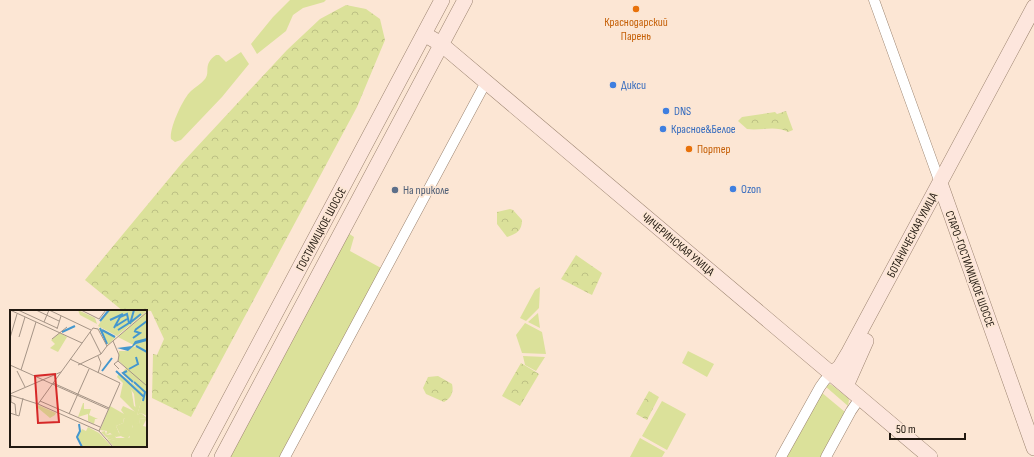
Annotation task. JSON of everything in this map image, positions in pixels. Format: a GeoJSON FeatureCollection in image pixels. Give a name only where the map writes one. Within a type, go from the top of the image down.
{"type":"FeatureCollection","features":[{"type":"Feature","properties":{"kind":"street","name":"ГОСТИЛИЦКОЕ ШОССЕ"},"geometry":{"type":"LineString","coordinates":[[199,457],[442,0]]}},
{"type":"Feature","properties":{"kind":"street","name":"ГОСТИЛИЦКОЕ ШОССЕ"},"geometry":{"type":"LineString","coordinates":[[222,457],[465,0]]}},
{"type":"Feature","properties":{"kind":"street","name":"СТАРО-ГОСТИЛИЦКОЕ ШОССЕ"},"geometry":{"type":"LineString","coordinates":[[874,0],[1034,448]]}},
{"type":"Feature","properties":{"kind":"street","name":"БОТАНИЧЕСКАЯ УЛИЦА"},"geometry":{"type":"LineString","coordinates":[[846,386],[858,358],[1034,8]]}},
{"type":"Feature","properties":{"kind":"street","name":"БОТАНИЧЕСКАЯ УЛИЦА"},"geometry":{"type":"LineString","coordinates":[[781,457],[820,387],[825,380],[840,367],[849,352],[1034,29]]}},
{"type":"Feature","properties":{"kind":"street","name":"ЧИЧЕРИНСКАЯ УЛИЦА"},"geometry":{"type":"LineString","coordinates":[[424,34],[441,44],[930,457]]}},
{"type":"Feature","properties":{"kind":"street"},"geometry":{"type":"LineString","coordinates":[[286,457],[486,82]]}},
{"type":"Feature","properties":{"kind":"street"},"geometry":{"type":"LineString","coordinates":[[826,457],[851,411],[860,398]]}},
{"type":"Feature","properties":{"kind":"green space"},"geometry":{"type":"Polygon","coordinates":[[[290,0],[326,0],[324,2],[303,8],[293,15],[286,31],[257,54],[251,44],[273,17],[290,0]]]}},
{"type":"Feature","properties":{"kind":"green space"},"geometry":{"type":"Polygon","coordinates":[[[346,5],[366,9],[380,19],[385,40],[357,107],[191,417],[152,398],[153,354],[157,355],[164,339],[151,311],[122,310],[85,280],[182,163],[287,50],[320,19],[346,5]]]}},
{"type":"Feature","properties":{"kind":"green space"},"geometry":{"type":"Polygon","coordinates":[[[241,52],[249,64],[222,97],[181,140],[175,142],[171,139],[174,121],[188,95],[207,76],[209,62],[216,55],[219,55],[226,62],[241,52]]]}},
{"type":"Feature","properties":{"kind":"green space"},"geometry":{"type":"Polygon","coordinates":[[[786,111],[793,130],[788,132],[778,129],[747,129],[738,121],[742,117],[775,112],[777,114],[786,111]]]}},
{"type":"Feature","properties":{"kind":"green space"},"geometry":{"type":"Polygon","coordinates":[[[510,209],[513,210],[522,220],[522,224],[518,232],[507,237],[497,224],[497,212],[510,209]]]}},
{"type":"Feature","properties":{"kind":"green space"},"geometry":{"type":"Polygon","coordinates":[[[348,233],[354,237],[350,251],[381,268],[280,457],[229,457],[348,233]]]}},
{"type":"Feature","properties":{"kind":"green space"},"geometry":{"type":"Polygon","coordinates":[[[576,255],[602,273],[592,295],[561,279],[576,255]]]}},
{"type":"Feature","properties":{"kind":"green space"},"geometry":{"type":"Polygon","coordinates":[[[540,287],[539,308],[526,321],[520,318],[535,290],[540,287]]]}},
{"type":"Feature","properties":{"kind":"green space"},"geometry":{"type":"Polygon","coordinates":[[[538,313],[540,328],[528,322],[538,313]]]}},
{"type":"Feature","properties":{"kind":"green space"},"geometry":{"type":"Polygon","coordinates":[[[525,323],[542,332],[546,354],[522,353],[516,335],[525,323]]]}},
{"type":"Feature","properties":{"kind":"green space"},"geometry":{"type":"Polygon","coordinates":[[[688,351],[714,364],[707,377],[682,363],[688,351]]]}},
{"type":"Feature","properties":{"kind":"green space"},"geometry":{"type":"Polygon","coordinates":[[[523,356],[545,357],[536,371],[525,365],[523,356]]]}},
{"type":"Feature","properties":{"kind":"green space"},"geometry":{"type":"Polygon","coordinates":[[[521,363],[539,374],[520,406],[502,396],[521,363]]]}},
{"type":"Feature","properties":{"kind":"green space"},"geometry":{"type":"Polygon","coordinates":[[[438,376],[452,384],[453,390],[448,399],[444,402],[426,394],[423,388],[428,377],[438,376]]]}},
{"type":"Feature","properties":{"kind":"green space"},"geometry":{"type":"Polygon","coordinates":[[[830,384],[848,398],[848,406],[825,386],[830,384]]]}},
{"type":"Feature","properties":{"kind":"green space"},"geometry":{"type":"Polygon","coordinates":[[[649,391],[659,397],[647,420],[636,414],[649,391]]]}},
{"type":"Feature","properties":{"kind":"green space"},"geometry":{"type":"Polygon","coordinates":[[[821,392],[845,412],[821,457],[786,457],[821,392]]]}},
{"type":"Feature","properties":{"kind":"green space"},"geometry":{"type":"Polygon","coordinates":[[[662,401],[686,414],[667,450],[642,436],[662,401]]]}},
{"type":"Feature","properties":{"kind":"green space"},"geometry":{"type":"Polygon","coordinates":[[[640,438],[665,452],[662,457],[630,457],[640,438]]]}},
{"type":"Feature","properties":{"kind":"place","name":"Краснодарский Парень"},"geometry":{"type":"Point","coordinates":[636,9]}},
{"type":"Feature","properties":{"kind":"place","name":"Дикси"},"geometry":{"type":"Point","coordinates":[613,85]}},
{"type":"Feature","properties":{"kind":"place","name":"DNS"},"geometry":{"type":"Point","coordinates":[666,111]}},
{"type":"Feature","properties":{"kind":"place","name":"Красное&Белое"},"geometry":{"type":"Point","coordinates":[663,129]}},
{"type":"Feature","properties":{"kind":"place","name":"Портер"},"geometry":{"type":"Point","coordinates":[689,149]}},
{"type":"Feature","properties":{"kind":"place","name":"Ozon"},"geometry":{"type":"Point","coordinates":[733,189]}},
{"type":"Feature","properties":{"kind":"place","name":"На приколе"},"geometry":{"type":"Point","coordinates":[395,190]}}]}
